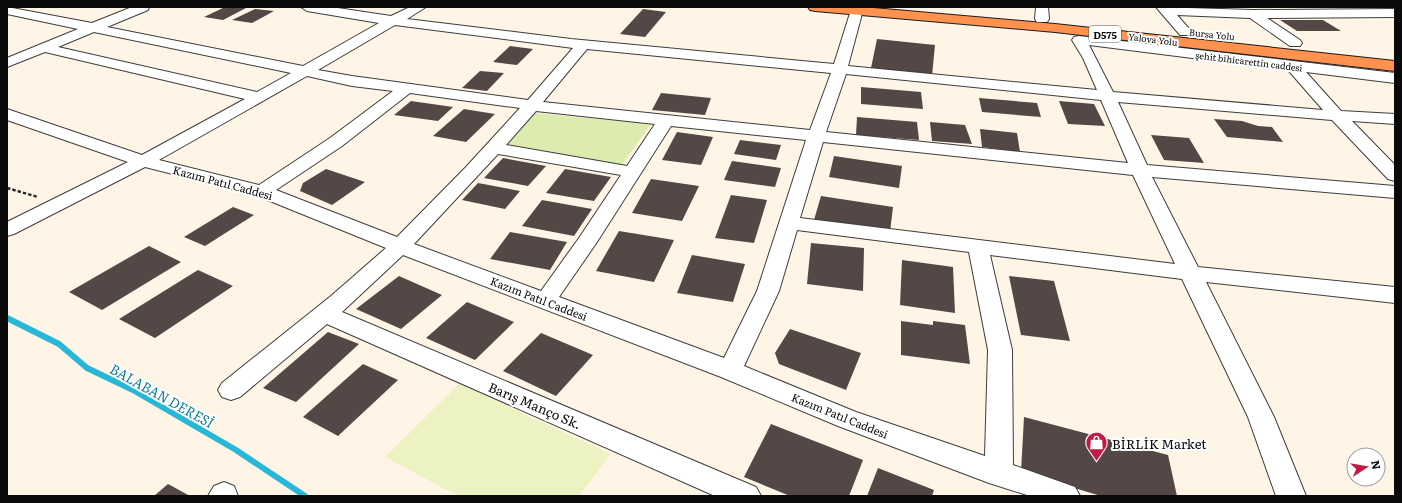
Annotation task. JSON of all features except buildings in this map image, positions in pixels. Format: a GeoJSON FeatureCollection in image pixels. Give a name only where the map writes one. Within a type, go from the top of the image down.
{"type":"FeatureCollection","features":[{"type":"Feature","properties":{"kind":"highway","name":"Yalova Yolu"},"geometry":{"type":"LineString","coordinates":[[815,7],[1055,28],[1395,66]]}},
{"type":"Feature","properties":{"kind":"highway","name":"Bursa Yolu"},"geometry":{"type":"LineString","coordinates":[[909,7],[1042,13],[1185,32],[1380,51]]}},
{"type":"Feature","properties":{"kind":"street"},"geometry":{"type":"LineString","coordinates":[[7,63],[143,7]]}},
{"type":"Feature","properties":{"kind":"street"},"geometry":{"type":"LineString","coordinates":[[307,7],[390,22],[584,44],[1107,97],[1337,116],[1395,119]]}},
{"type":"Feature","properties":{"kind":"street"},"geometry":{"type":"LineString","coordinates":[[7,230],[66,201],[260,98],[390,22],[420,7]]}},
{"type":"Feature","properties":{"kind":"street"},"geometry":{"type":"LineString","coordinates":[[1164,9],[1253,14],[1383,11],[1395,20]]}},
{"type":"Feature","properties":{"kind":"street"},"geometry":{"type":"LineString","coordinates":[[1164,9],[1185,32]]}},
{"type":"Feature","properties":{"kind":"street"},"geometry":{"type":"LineString","coordinates":[[7,10],[352,81],[533,105],[1140,170],[1395,192]]}},
{"type":"Feature","properties":{"kind":"street"},"geometry":{"type":"LineString","coordinates":[[730,370],[768,291],[816,136],[840,69],[857,10]]}},
{"type":"Feature","properties":{"kind":"street"},"geometry":{"type":"LineString","coordinates":[[1253,14],[1294,42]]}},
{"type":"Feature","properties":{"kind":"street","name":"şehit bihicarettin caddesi"},"geometry":{"type":"LineString","coordinates":[[1107,97],[1090,58],[1079,40],[1395,78]]}},
{"type":"Feature","properties":{"kind":"street"},"geometry":{"type":"LineString","coordinates":[[231,390],[325,314],[400,246],[533,105],[584,44]]}},
{"type":"Feature","properties":{"kind":"street"},"geometry":{"type":"LineString","coordinates":[[44,48],[260,98]]}},
{"type":"Feature","properties":{"kind":"street"},"geometry":{"type":"LineString","coordinates":[[1293,66],[1337,116],[1395,175]]}},
{"type":"Feature","properties":{"kind":"street"},"geometry":{"type":"LineString","coordinates":[[262,191],[336,142],[407,88]]}},
{"type":"Feature","properties":{"kind":"street"},"geometry":{"type":"LineString","coordinates":[[1107,97],[1140,170],[1261,417],[1291,496]]}},
{"type":"Feature","properties":{"kind":"street","name":"Kazım Patıl Caddesi"},"geometry":{"type":"LineString","coordinates":[[7,114],[142,161],[262,191],[400,246],[730,370],[847,419],[999,474],[1065,496]]}},
{"type":"Feature","properties":{"kind":"street"},"geometry":{"type":"LineString","coordinates":[[546,300],[587,242],[666,120]]}},
{"type":"Feature","properties":{"kind":"street"},"geometry":{"type":"LineString","coordinates":[[493,148],[633,172]]}},
{"type":"Feature","properties":{"kind":"street"},"geometry":{"type":"LineString","coordinates":[[788,223],[1190,273],[1395,295]]}},
{"type":"Feature","properties":{"kind":"street"},"geometry":{"type":"LineString","coordinates":[[978,246],[1000,350],[999,474]]}},
{"type":"Feature","properties":{"kind":"street","name":"Barış Manço Sk."},"geometry":{"type":"LineString","coordinates":[[325,314],[746,496]]}},
{"type":"Feature","properties":{"kind":"path"},"geometry":{"type":"LineString","coordinates":[[7,188],[29,195],[66,201]]}},
{"type":"Feature","properties":{"kind":"green space"},"geometry":{"type":"Polygon","coordinates":[[[534,113],[651,124],[622,165],[503,144],[534,113]]]}},
{"type":"Feature","properties":{"kind":"green space"},"geometry":{"type":"Polygon","coordinates":[[[459,384],[611,454],[579,496],[458,496],[385,457],[459,384]]]}},
{"type":"Feature","properties":{"kind":"waterway","name":"BALABAN DERESİ"},"geometry":{"type":"LineString","coordinates":[[7,318],[59,344],[87,368],[133,390],[236,450],[305,496]]}},
{"type":"Feature","properties":{"kind":"place","name":"BİRLİK Market"},"geometry":{"type":"Point","coordinates":[1096,462]}}]}
